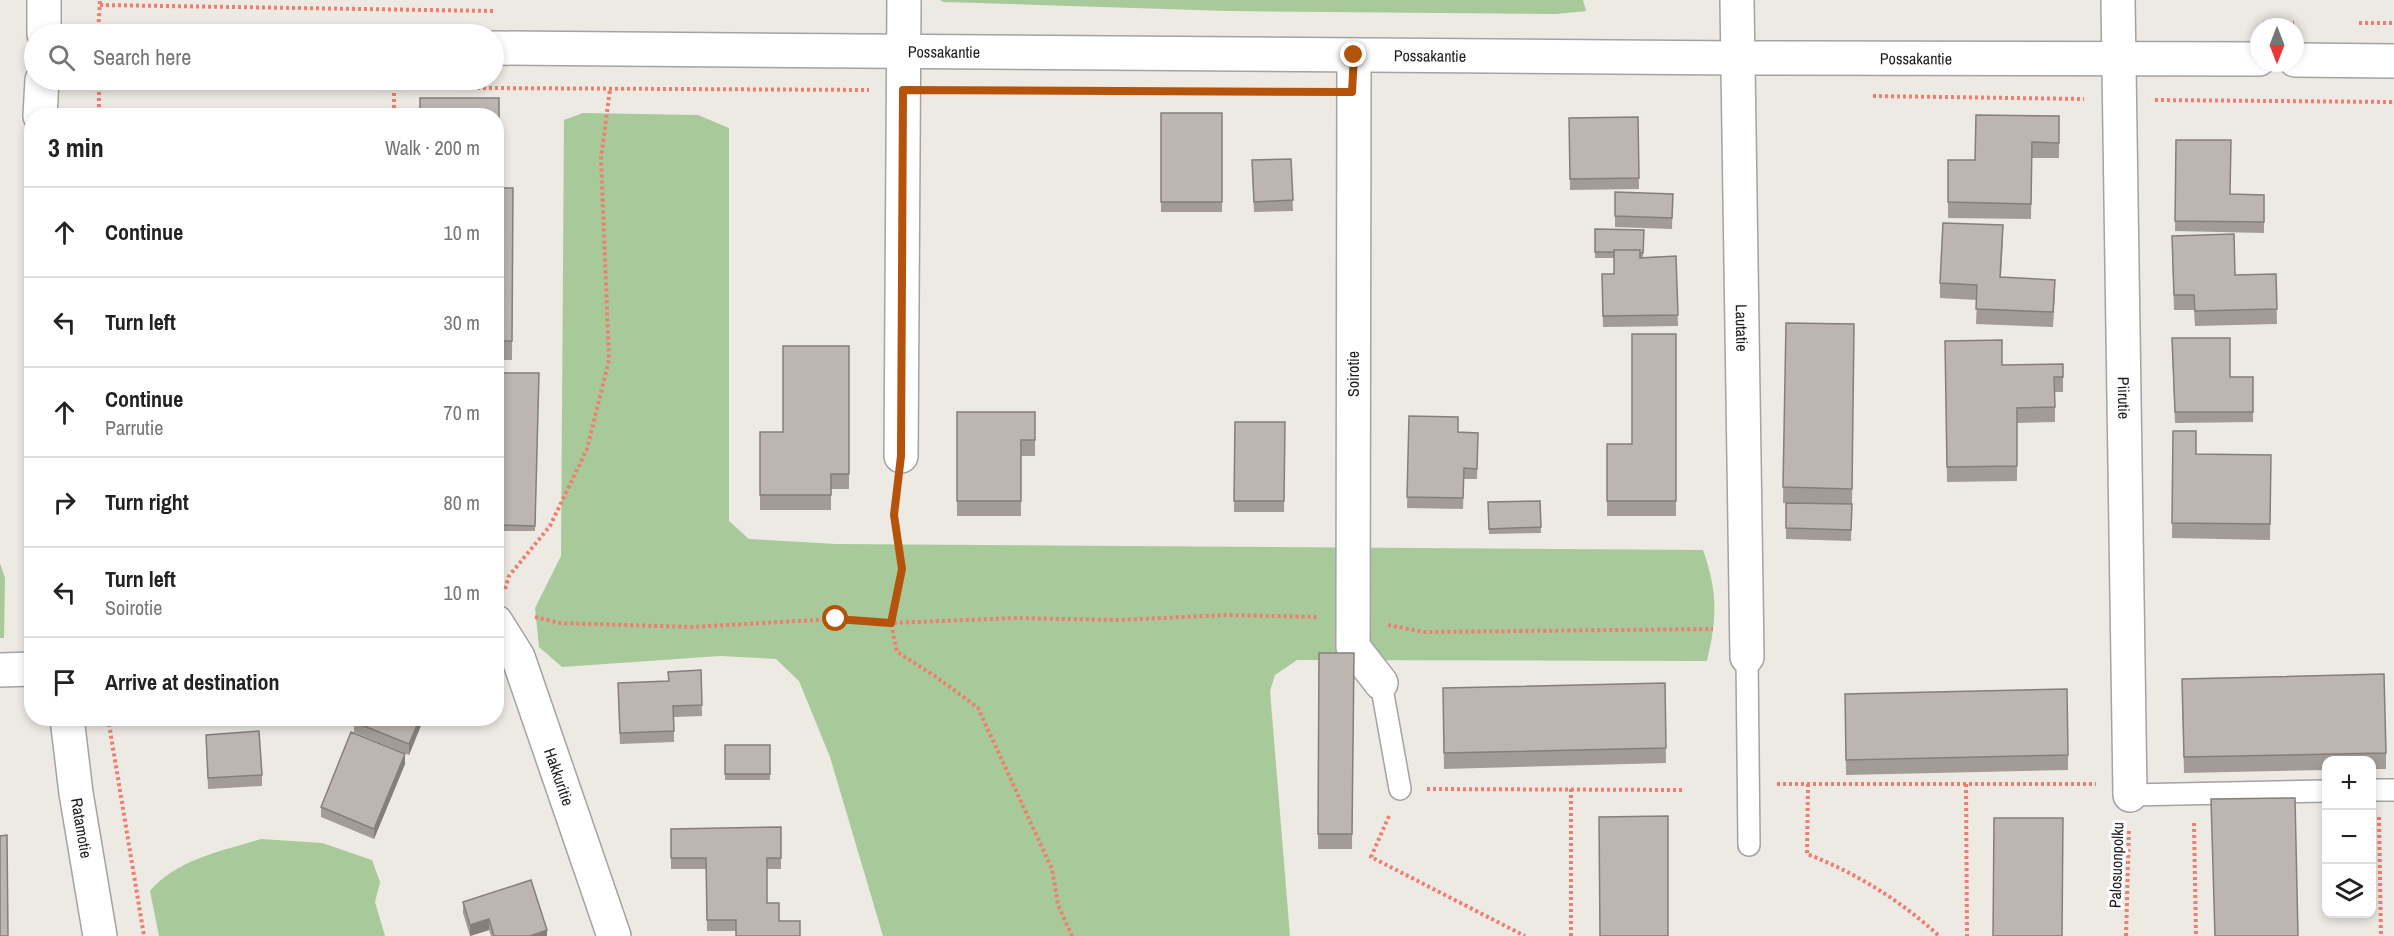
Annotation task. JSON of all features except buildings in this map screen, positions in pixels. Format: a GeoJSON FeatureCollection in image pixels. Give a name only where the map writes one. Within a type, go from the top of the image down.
{"type":"FeatureCollection","features":[{"type":"Feature","properties":{"kind":"street"},"geometry":{"type":"LineString","coordinates":[[44,0],[44,24]]}},
{"type":"Feature","properties":{"kind":"street"},"geometry":{"type":"LineString","coordinates":[[901,456],[904,0]]}},
{"type":"Feature","properties":{"kind":"street","name":"Lautatie"},"geometry":{"type":"LineString","coordinates":[[1737,0],[1746,642]]}},
{"type":"Feature","properties":{"kind":"street","name":"Piirutie"},"geometry":{"type":"LineString","coordinates":[[2118,0],[2130,789]]}},
{"type":"Feature","properties":{"kind":"street","name":"Possakantie"},"geometry":{"type":"LineString","coordinates":[[504,48],[1737,58],[2250,59]]}},
{"type":"Feature","properties":{"kind":"street","name":"Soirotie"},"geometry":{"type":"LineString","coordinates":[[1354,55],[1353,647],[1381,683]]}},
{"type":"Feature","properties":{"kind":"street"},"geometry":{"type":"LineString","coordinates":[[2304,60],[2394,61]]}},
{"type":"Feature","properties":{"kind":"street"},"geometry":{"type":"LineString","coordinates":[[40,108],[41,90]]}},
{"type":"Feature","properties":{"kind":"street","name":"Hakkuritie"},"geometry":{"type":"LineString","coordinates":[[504,622],[614,936]]}},
{"type":"Feature","properties":{"kind":"street"},"geometry":{"type":"LineString","coordinates":[[0,670],[24,669]]}},
{"type":"Feature","properties":{"kind":"street","name":"Ratamotie"},"geometry":{"type":"LineString","coordinates":[[68,726],[76,793],[100,936]]}},
{"type":"Feature","properties":{"kind":"lane"},"geometry":{"type":"LineString","coordinates":[[1746,642],[1749,845]]}},
{"type":"Feature","properties":{"kind":"lane"},"geometry":{"type":"LineString","coordinates":[[1381,683],[1400,789]]}},
{"type":"Feature","properties":{"kind":"lane"},"geometry":{"type":"LineString","coordinates":[[2130,789],[2193,794],[2322,791]]}},
{"type":"Feature","properties":{"kind":"path"},"geometry":{"type":"LineString","coordinates":[[99,24],[100,0]]}},
{"type":"Feature","properties":{"kind":"path"},"geometry":{"type":"LineString","coordinates":[[504,88],[1139,91]]}},
{"type":"Feature","properties":{"kind":"path"},"geometry":{"type":"LineString","coordinates":[[504,593],[509,576],[550,526],[587,449],[609,360],[601,159],[610,89]]}},
{"type":"Feature","properties":{"kind":"path"},"geometry":{"type":"LineString","coordinates":[[99,90],[99,108]]}},
{"type":"Feature","properties":{"kind":"path"},"geometry":{"type":"LineString","coordinates":[[394,90],[394,108]]}},
{"type":"Feature","properties":{"kind":"path"},"geometry":{"type":"LineString","coordinates":[[1868,96],[2394,102]]}},
{"type":"Feature","properties":{"kind":"path"},"geometry":{"type":"LineString","coordinates":[[901,456],[894,515],[902,569],[891,623],[897,652],[978,708],[1052,869],[1058,905],[1072,936]]}},
{"type":"Feature","properties":{"kind":"path"},"geometry":{"type":"LineString","coordinates":[[528,615],[560,623],[691,627],[836,619],[891,623],[1017,618],[1119,620],[1226,615],[1353,618],[1424,632],[1693,631],[1746,642]]}},
{"type":"Feature","properties":{"kind":"path"},"geometry":{"type":"LineString","coordinates":[[109,726],[144,936]]}},
{"type":"Feature","properties":{"kind":"path"},"geometry":{"type":"LineString","coordinates":[[1939,936],[1914,913],[1848,870],[1807,854],[1808,784],[1966,784],[2130,789]]}},
{"type":"Feature","properties":{"kind":"path"},"geometry":{"type":"LineString","coordinates":[[1966,784],[1966,936]]}},
{"type":"Feature","properties":{"kind":"path"},"geometry":{"type":"LineString","coordinates":[[1525,936],[1371,857],[1400,789],[1682,790]]}},
{"type":"Feature","properties":{"kind":"path"},"geometry":{"type":"LineString","coordinates":[[1571,789],[1571,936]]}},
{"type":"Feature","properties":{"kind":"path","name":"Palosuonpolku"},"geometry":{"type":"LineString","coordinates":[[2126,936],[2130,789]]}},
{"type":"Feature","properties":{"kind":"path"},"geometry":{"type":"LineString","coordinates":[[2381,936],[2382,790]]}},
{"type":"Feature","properties":{"kind":"path"},"geometry":{"type":"LineString","coordinates":[[2193,794],[2196,936]]}},
{"type":"Feature","properties":{"kind":"green space"},"geometry":{"type":"Polygon","coordinates":[[[940,0],[1583,0],[1586,11],[1556,14],[1228,11],[943,2],[940,0]]]}},
{"type":"Feature","properties":{"kind":"green space"},"geometry":{"type":"Polygon","coordinates":[[[583,113],[698,115],[729,128],[729,521],[749,539],[836,544],[1703,550],[1711,579],[1714,605],[1713,631],[1707,661],[1297,660],[1275,675],[1270,691],[1290,936],[883,936],[830,757],[799,681],[776,659],[720,656],[562,667],[539,647],[535,608],[561,556],[564,120],[583,113]]]}},
{"type":"Feature","properties":{"kind":"green space"},"geometry":{"type":"Polygon","coordinates":[[[0,563],[5,578],[4,638],[0,638],[0,563]]]}},
{"type":"Feature","properties":{"kind":"green space"},"geometry":{"type":"Polygon","coordinates":[[[261,839],[322,843],[372,860],[380,882],[375,902],[385,936],[159,936],[150,891],[161,880],[173,871],[201,858],[261,839]]]}},
{"type":"Feature","properties":{"kind":"route"},"geometry":{"type":"LineString","coordinates":[[836,619],[891,623],[902,569],[894,515],[901,456],[903,90],[1352,92],[1354,55]]}}]}
